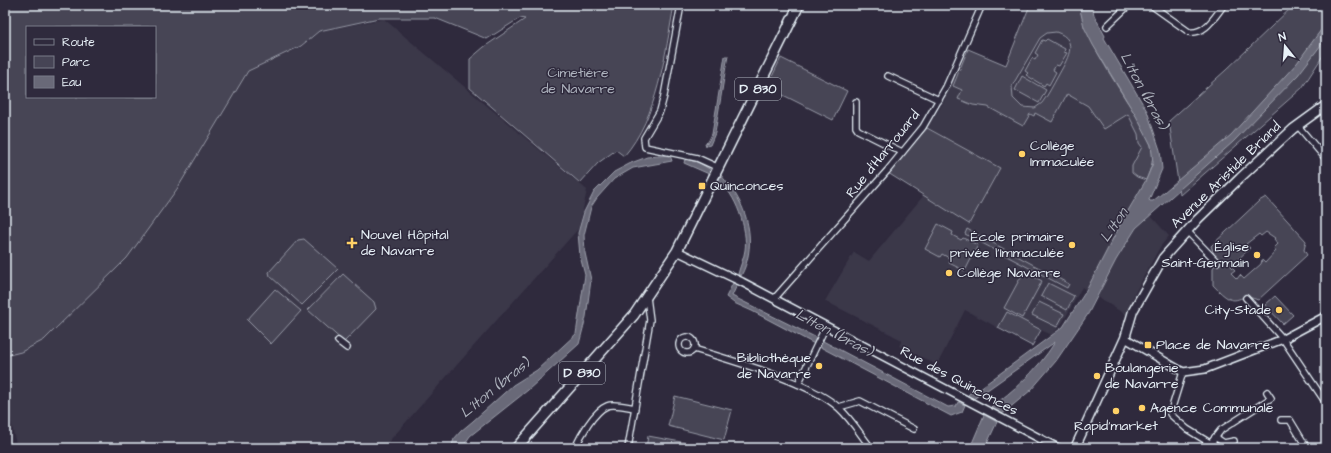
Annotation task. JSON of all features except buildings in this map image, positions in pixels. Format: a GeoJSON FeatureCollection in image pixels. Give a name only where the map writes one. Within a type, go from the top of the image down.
{"type":"FeatureCollection","features":[{"type":"Feature","properties":{"kind":"main road","name":"D 830"},"geometry":{"type":"LineString","coordinates":[[516,448],[634,315],[677,252],[717,174],[799,5]]}},
{"type":"Feature","properties":{"kind":"main road","name":"Avenue Aristide Briand"},"geometry":{"type":"LineString","coordinates":[[1074,448],[1125,338],[1133,310],[1155,268],[1187,231],[1240,178],[1298,126],[1326,105]]}},
{"type":"Feature","properties":{"kind":"street"},"geometry":{"type":"LineString","coordinates":[[681,5],[660,111],[644,138],[645,147],[698,158],[717,174]]}},
{"type":"Feature","properties":{"kind":"street","name":"Rue d'Harrouard"},"geometry":{"type":"LineString","coordinates":[[774,299],[923,127],[939,100],[982,5]]}},
{"type":"Feature","properties":{"kind":"street"},"geometry":{"type":"LineString","coordinates":[[1107,26],[1129,5]]}},
{"type":"Feature","properties":{"kind":"street"},"geometry":{"type":"LineString","coordinates":[[1151,5],[1189,32],[1196,33],[1206,27],[1224,5]]}},
{"type":"Feature","properties":{"kind":"street"},"geometry":{"type":"LineString","coordinates":[[888,76],[939,100]]}},
{"type":"Feature","properties":{"kind":"street"},"geometry":{"type":"LineString","coordinates":[[856,102],[856,127],[858,130],[902,152]]}},
{"type":"Feature","properties":{"kind":"street"},"geometry":{"type":"LineString","coordinates":[[1298,126],[1326,159]]}},
{"type":"Feature","properties":{"kind":"street"},"geometry":{"type":"LineString","coordinates":[[1187,231],[1217,262]]}},
{"type":"Feature","properties":{"kind":"street","name":"Rue des Quinconces"},"geometry":{"type":"LineString","coordinates":[[677,252],[733,277],[1058,448]]}},
{"type":"Feature","properties":{"kind":"street"},"geometry":{"type":"LineString","coordinates":[[628,448],[650,320],[647,297]]}},
{"type":"Feature","properties":{"kind":"street"},"geometry":{"type":"LineString","coordinates":[[1246,298],[1283,339],[1326,403]]}},
{"type":"Feature","properties":{"kind":"street"},"geometry":{"type":"LineString","coordinates":[[1125,338],[1183,372],[1205,369],[1283,339],[1326,317]]}},
{"type":"Feature","properties":{"kind":"street"},"geometry":{"type":"LineString","coordinates":[[798,384],[815,346],[826,326]]}},
{"type":"Feature","properties":{"kind":"street"},"geometry":{"type":"LineString","coordinates":[[338,341],[347,348]]}},
{"type":"Feature","properties":{"kind":"street"},"geometry":{"type":"LineString","coordinates":[[694,349],[798,384],[839,407],[868,444]]}},
{"type":"Feature","properties":{"kind":"street"},"geometry":{"type":"LineString","coordinates":[[1183,372],[1170,414],[1187,429],[1218,448]]}},
{"type":"Feature","properties":{"kind":"street"},"geometry":{"type":"LineString","coordinates":[[1211,443],[1215,437],[1271,398],[1267,392]]}},
{"type":"Feature","properties":{"kind":"street"},"geometry":{"type":"LineString","coordinates":[[839,407],[860,401],[914,429]]}},
{"type":"Feature","properties":{"kind":"street"},"geometry":{"type":"LineString","coordinates":[[574,448],[583,432],[602,409],[608,405],[635,408]]}},
{"type":"Feature","properties":{"kind":"street"},"geometry":{"type":"LineString","coordinates":[[1281,420],[1290,420],[1307,448]]}},
{"type":"Feature","properties":{"kind":"street"},"geometry":{"type":"LineString","coordinates":[[1215,437],[1224,443],[1234,441]]}},
{"type":"Feature","properties":{"kind":"shaded area"},"geometry":{"type":"Polygon","coordinates":[[[1030,5],[1079,5],[1093,45],[1151,145],[1146,180],[1131,205],[1150,215],[1169,236],[1160,247],[1135,293],[1126,315],[1082,287],[1063,322],[1052,335],[1041,330],[1032,346],[965,310],[937,365],[899,346],[902,340],[825,301],[854,252],[869,261],[924,195],[969,224],[1000,168],[927,128],[943,103],[953,78],[994,94],[1030,5]]]}},
{"type":"Feature","properties":{"kind":"shaded area","name":"Nouvel Hôpital de Navarre"},"geometry":{"type":"Polygon","coordinates":[[[384,19],[587,190],[579,228],[383,448],[17,448],[5,398],[5,356],[21,352],[127,258],[177,189],[248,71],[301,47],[320,31],[384,19]]]}},
{"type":"Feature","properties":{"kind":"green space","name":"Cimetière de Navarre"},"geometry":{"type":"Polygon","coordinates":[[[5,5],[674,5],[663,64],[645,123],[636,140],[624,156],[616,150],[598,163],[580,183],[470,88],[470,59],[484,47],[525,19],[520,18],[487,39],[435,18],[379,18],[319,31],[301,46],[248,71],[177,189],[127,258],[44,340],[21,352],[5,356],[5,5]]]}},
{"type":"Feature","properties":{"kind":"green space"},"geometry":{"type":"Polygon","coordinates":[[[1030,5],[1079,5],[1087,30],[1098,54],[1149,139],[1152,150],[1152,159],[1151,167],[1146,180],[1137,177],[1132,173],[1132,166],[1142,147],[1139,143],[1138,134],[1128,114],[1104,129],[1088,106],[1067,94],[1052,122],[1035,113],[1034,116],[1030,114],[1023,126],[988,107],[973,105],[958,99],[962,90],[953,86],[968,49],[1006,65],[1030,5]],[[1056,32],[1047,33],[1040,38],[1012,86],[1013,98],[1022,107],[1035,108],[1042,103],[1048,93],[1065,64],[1069,51],[1070,45],[1064,36],[1056,32]]]}},
{"type":"Feature","properties":{"kind":"green space"},"geometry":{"type":"Polygon","coordinates":[[[1294,5],[1326,5],[1326,51],[1302,88],[1180,195],[1169,121],[1226,70],[1294,5]]]}},
{"type":"Feature","properties":{"kind":"green space"},"geometry":{"type":"Polygon","coordinates":[[[1047,39],[1065,49],[1064,52],[1067,53],[1059,66],[1056,65],[1053,70],[1056,72],[1049,85],[1046,83],[1044,86],[1026,75],[1028,73],[1025,71],[1032,58],[1035,60],[1038,55],[1035,53],[1042,40],[1045,41],[1047,39]]]}},
{"type":"Feature","properties":{"kind":"green space"},"geometry":{"type":"Polygon","coordinates":[[[781,58],[847,91],[833,120],[767,87],[781,58]]]}},
{"type":"Feature","properties":{"kind":"green space"},"geometry":{"type":"Polygon","coordinates":[[[1022,76],[1046,90],[1039,103],[1015,90],[1022,76]]]}},
{"type":"Feature","properties":{"kind":"green space"},"geometry":{"type":"Polygon","coordinates":[[[927,128],[1000,168],[969,224],[888,173],[927,128]]]}},
{"type":"Feature","properties":{"kind":"green space"},"geometry":{"type":"Polygon","coordinates":[[[1266,197],[1306,241],[1304,250],[1307,255],[1258,300],[1245,298],[1233,300],[1222,294],[1213,285],[1213,268],[1217,262],[1211,246],[1259,201],[1266,197]],[[1266,232],[1261,236],[1259,234],[1246,244],[1250,248],[1231,266],[1235,270],[1231,273],[1237,279],[1240,275],[1244,279],[1261,264],[1262,260],[1265,263],[1276,251],[1274,248],[1278,244],[1274,239],[1275,238],[1266,232]]]}},
{"type":"Feature","properties":{"kind":"green space"},"geometry":{"type":"Polygon","coordinates":[[[938,224],[953,232],[952,235],[961,240],[963,238],[978,245],[965,271],[949,263],[951,259],[942,254],[940,257],[925,249],[938,224]]]}},
{"type":"Feature","properties":{"kind":"green space"},"geometry":{"type":"Polygon","coordinates":[[[967,229],[1069,284],[1067,288],[965,234],[967,229]]]}},
{"type":"Feature","properties":{"kind":"green space"},"geometry":{"type":"Polygon","coordinates":[[[304,239],[338,269],[302,305],[270,276],[269,272],[298,240],[304,239]]]}},
{"type":"Feature","properties":{"kind":"green space"},"geometry":{"type":"Polygon","coordinates":[[[1024,271],[1042,281],[1022,318],[1004,308],[1024,271]]]}},
{"type":"Feature","properties":{"kind":"green space"},"geometry":{"type":"Polygon","coordinates":[[[343,274],[374,302],[376,309],[344,342],[308,310],[343,274]]]}},
{"type":"Feature","properties":{"kind":"green space"},"geometry":{"type":"Polygon","coordinates":[[[1048,283],[1074,296],[1067,310],[1041,296],[1048,283]]]}},
{"type":"Feature","properties":{"kind":"green space"},"geometry":{"type":"Polygon","coordinates":[[[275,289],[301,311],[271,344],[247,320],[275,289]]]}},
{"type":"Feature","properties":{"kind":"green space","name":"City-Stade"},"geometry":{"type":"Polygon","coordinates":[[[1275,296],[1293,315],[1283,324],[1265,305],[1275,296]]]}},
{"type":"Feature","properties":{"kind":"green space"},"geometry":{"type":"Polygon","coordinates":[[[1039,302],[1064,314],[1057,327],[1032,315],[1039,302]]]}},
{"type":"Feature","properties":{"kind":"green space"},"geometry":{"type":"Polygon","coordinates":[[[1007,312],[1041,330],[1032,346],[998,328],[1007,312]]]}},
{"type":"Feature","properties":{"kind":"green space"},"geometry":{"type":"Polygon","coordinates":[[[675,396],[732,410],[724,440],[668,426],[675,396]]]}},
{"type":"Feature","properties":{"kind":"green space"},"geometry":{"type":"Polygon","coordinates":[[[648,436],[714,448],[646,448],[648,436]]]}},
{"type":"Feature","properties":{"kind":"water"},"geometry":{"type":"Polygon","coordinates":[[[1079,5],[1092,5],[1094,15],[1105,36],[1104,38],[1147,111],[1160,150],[1162,169],[1149,200],[1150,201],[1153,201],[1231,135],[1297,63],[1326,23],[1326,36],[1298,75],[1233,142],[1136,228],[1116,260],[1088,314],[1056,361],[1031,390],[1001,415],[989,409],[1025,379],[1041,362],[1055,342],[983,393],[973,399],[966,397],[971,392],[971,389],[979,389],[1063,327],[1086,291],[1122,221],[1146,180],[1153,163],[1151,145],[1136,116],[1093,45],[1084,27],[1079,5]]]}},
{"type":"Feature","properties":{"kind":"water"},"geometry":{"type":"Polygon","coordinates":[[[725,56],[728,56],[715,133],[710,145],[706,146],[705,143],[708,142],[712,134],[725,56]]]}},
{"type":"Feature","properties":{"kind":"water"},"geometry":{"type":"Polygon","coordinates":[[[670,155],[672,161],[633,168],[614,179],[591,207],[584,235],[585,253],[591,280],[586,317],[579,344],[528,390],[470,436],[462,448],[451,448],[454,439],[461,431],[513,385],[537,370],[576,334],[585,275],[580,256],[578,233],[584,212],[594,192],[614,172],[631,163],[647,157],[670,155]]]}},
{"type":"Feature","properties":{"kind":"water"},"geometry":{"type":"Polygon","coordinates":[[[685,159],[698,162],[711,170],[709,174],[684,163],[685,159]]]}},
{"type":"Feature","properties":{"kind":"water"},"geometry":{"type":"Polygon","coordinates":[[[721,175],[738,199],[747,220],[749,231],[748,254],[746,265],[741,276],[738,274],[745,250],[745,232],[735,203],[730,194],[718,181],[721,175]]]}},
{"type":"Feature","properties":{"kind":"water"},"geometry":{"type":"Polygon","coordinates":[[[733,283],[737,285],[732,296],[823,341],[948,407],[956,406],[958,402],[965,405],[962,412],[951,416],[752,311],[734,303],[726,297],[733,283]]]}},
{"type":"Feature","properties":{"kind":"water"},"geometry":{"type":"Polygon","coordinates":[[[984,415],[997,422],[985,448],[970,448],[984,415]]]}},
{"type":"Feature","properties":{"kind":"place","name":"Collège Immaculée"},"geometry":{"type":"Point","coordinates":[1022,154]}},
{"type":"Feature","properties":{"kind":"place","name":"Quinconces"},"geometry":{"type":"Point","coordinates":[702,186]}},
{"type":"Feature","properties":{"kind":"place","name":"Nouvel Hôpital de Navarre"},"geometry":{"type":"Point","coordinates":[352,243]}},
{"type":"Feature","properties":{"kind":"place","name":"École primaire privée l'Immaculée"},"geometry":{"type":"Point","coordinates":[1072,245]}},
{"type":"Feature","properties":{"kind":"place","name":"Église Saint-Germain"},"geometry":{"type":"Point","coordinates":[1257,255]}},
{"type":"Feature","properties":{"kind":"place","name":"Collège Navarre"},"geometry":{"type":"Point","coordinates":[949,273]}},
{"type":"Feature","properties":{"kind":"place","name":"City-Stade"},"geometry":{"type":"Point","coordinates":[1279,310]}},
{"type":"Feature","properties":{"kind":"place","name":"Place de Navarre"},"geometry":{"type":"Point","coordinates":[1148,345]}},
{"type":"Feature","properties":{"kind":"place","name":"Bibliothèque de Navarre"},"geometry":{"type":"Point","coordinates":[819,366]}},
{"type":"Feature","properties":{"kind":"place","name":"Boulangerie de Navarre"},"geometry":{"type":"Point","coordinates":[1097,376]}},
{"type":"Feature","properties":{"kind":"place","name":"Agence Communale"},"geometry":{"type":"Point","coordinates":[1142,408]}},
{"type":"Feature","properties":{"kind":"place","name":"Rapid'market"},"geometry":{"type":"Point","coordinates":[1116,411]}},
{"type":"Feature","properties":{"kind":"water label","name":"L'Iton (bras)"},"geometry":{"type":"Point","coordinates":[1144,91]}},
{"type":"Feature","properties":{"kind":"water label","name":"L'Iton"},"geometry":{"type":"Point","coordinates":[1114,225]}},
{"type":"Feature","properties":{"kind":"water label","name":"L'Iton (bras)"},"geometry":{"type":"Point","coordinates":[834,333]}},
{"type":"Feature","properties":{"kind":"water label","name":"L'Iton (bras)"},"geometry":{"type":"Point","coordinates":[495,388]}}]}
